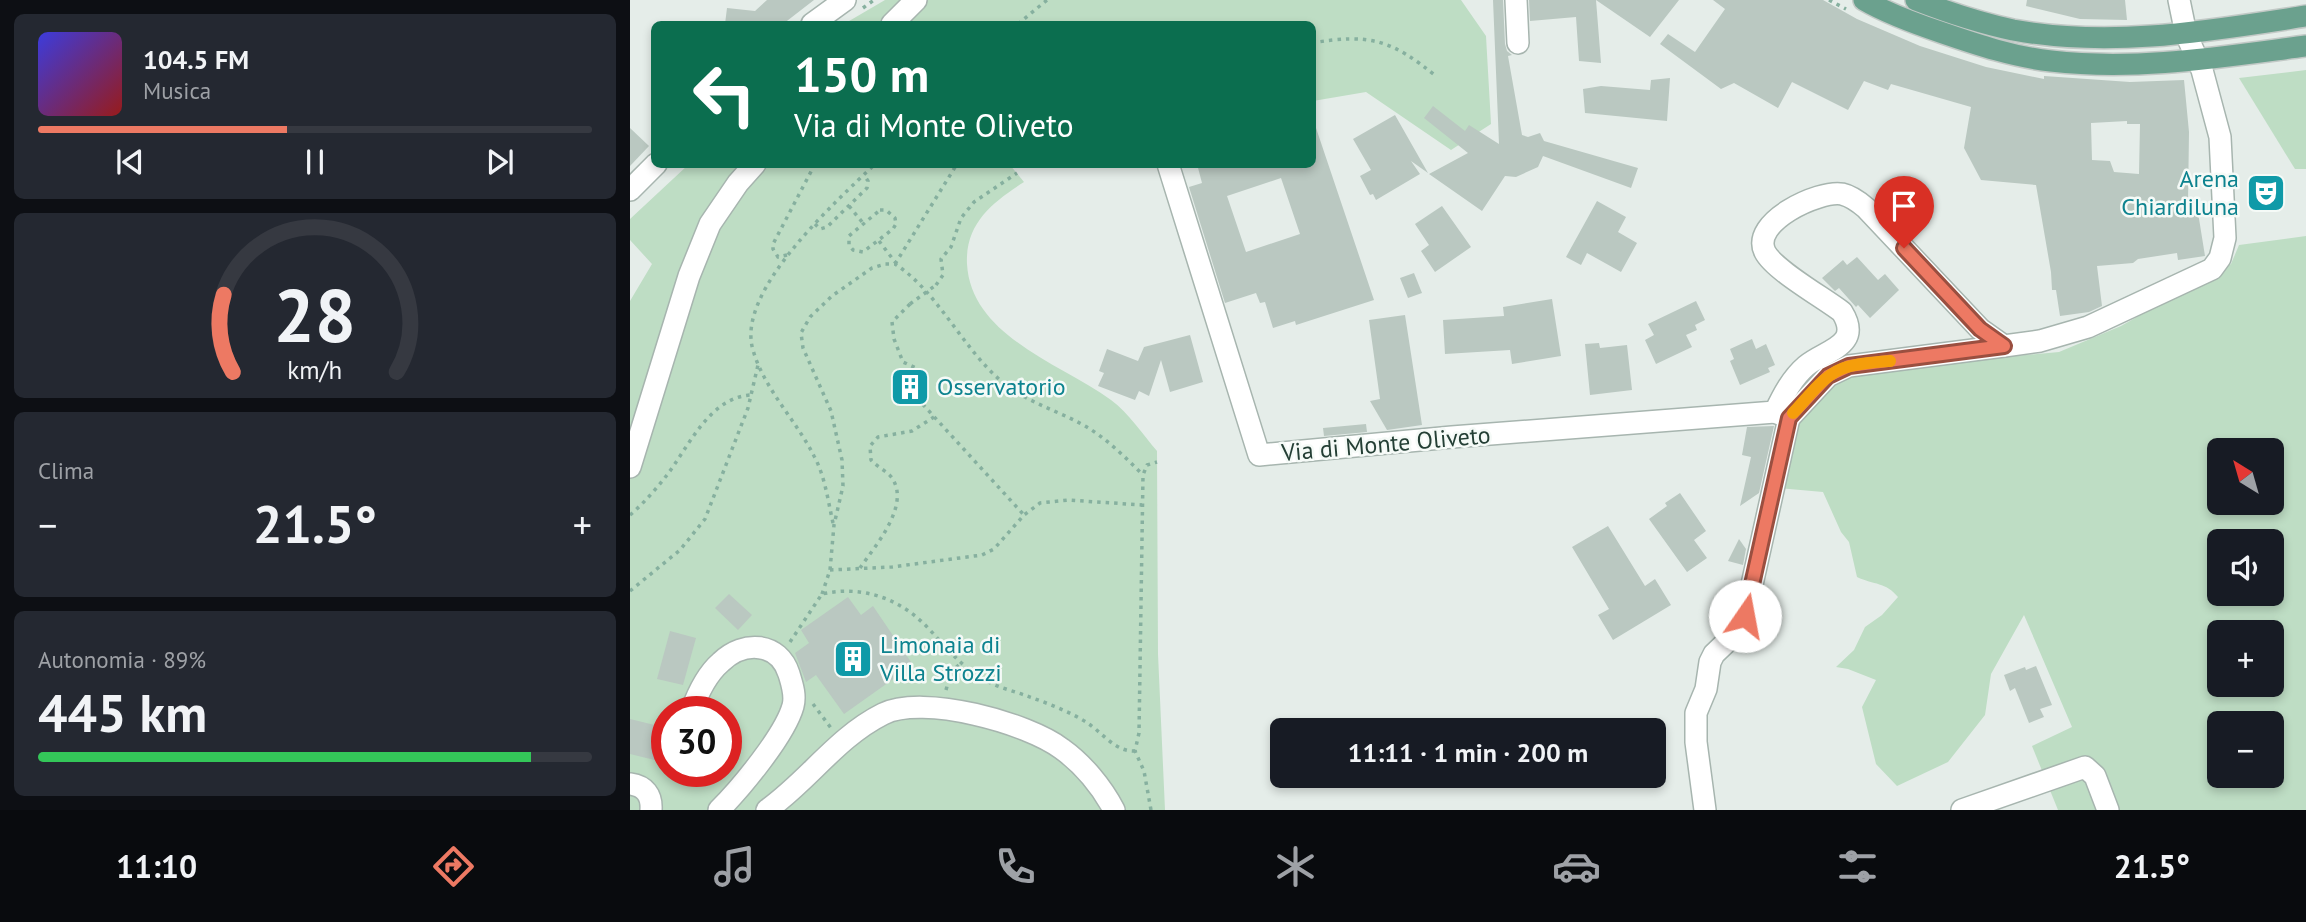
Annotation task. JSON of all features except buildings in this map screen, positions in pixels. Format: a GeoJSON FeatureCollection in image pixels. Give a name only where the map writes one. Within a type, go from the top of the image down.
{"type":"FeatureCollection","features":[{"type":"Feature","properties":{"kind":"main road"},"geometry":{"type":"LineString","coordinates":[[1864,0],[1963,40],[2049,61],[2134,64],[2198,60],[2306,46]]}},
{"type":"Feature","properties":{"kind":"main road"},"geometry":{"type":"LineString","coordinates":[[1916,0],[2012,29],[2054,35],[2122,38],[2186,34],[2306,16]]}},
{"type":"Feature","properties":{"kind":"street"},"geometry":{"type":"LineString","coordinates":[[816,21],[845,0]]}},
{"type":"Feature","properties":{"kind":"street"},"geometry":{"type":"LineString","coordinates":[[895,21],[916,0]]}},
{"type":"Feature","properties":{"kind":"street"},"geometry":{"type":"LineString","coordinates":[[1516,0],[1518,43]]}},
{"type":"Feature","properties":{"kind":"street"},"geometry":{"type":"LineString","coordinates":[[1782,415],[1828,376],[1849,366],[2040,341],[2088,327],[2212,269],[2220,258],[2225,237],[2220,137],[2198,60],[2186,34],[2179,0]]}},
{"type":"Feature","properties":{"kind":"street"},"geometry":{"type":"LineString","coordinates":[[630,190],[652,168]]}},
{"type":"Feature","properties":{"kind":"street"},"geometry":{"type":"LineString","coordinates":[[630,467],[689,276],[710,224],[751,168]]}},
{"type":"Feature","properties":{"kind":"street","name":"Via di Monte Oliveto"},"geometry":{"type":"LineString","coordinates":[[1169,168],[1259,455],[1452,437],[1782,415]]}},
{"type":"Feature","properties":{"kind":"street"},"geometry":{"type":"LineString","coordinates":[[1705,810],[1696,742],[1696,713],[1706,689],[1710,662],[1714,654],[1737,632],[1745,616],[1786,390],[1806,366],[1844,341],[1849,325],[1842,313],[1770,260],[1763,246],[1765,233],[1774,221],[1802,203],[1823,194],[1842,194],[1866,208],[1980,329],[2004,346]]}},
{"type":"Feature","properties":{"kind":"street"},"geometry":{"type":"LineString","coordinates":[[699,696],[717,666],[731,654],[755,648],[775,652],[781,657],[794,695],[790,714],[766,754],[719,810]]}},
{"type":"Feature","properties":{"kind":"street"},"geometry":{"type":"LineString","coordinates":[[767,810],[849,736],[886,712],[901,709],[944,710],[1025,729],[1060,747],[1074,758],[1114,810]]}},
{"type":"Feature","properties":{"kind":"street"},"geometry":{"type":"LineString","coordinates":[[1962,810],[2080,767],[2089,768],[2095,776],[2108,810]]}},
{"type":"Feature","properties":{"kind":"street"},"geometry":{"type":"LineString","coordinates":[[630,784],[643,788],[648,793],[651,810]]}},
{"type":"Feature","properties":{"kind":"path"},"geometry":{"type":"LineString","coordinates":[[1022,21],[1046,0]]}},
{"type":"Feature","properties":{"kind":"path"},"geometry":{"type":"LineString","coordinates":[[1316,42],[1345,37],[1379,41],[1399,49],[1437,77]]}},
{"type":"Feature","properties":{"kind":"path"},"geometry":{"type":"LineString","coordinates":[[789,254],[778,257],[773,244],[813,168]]}},
{"type":"Feature","properties":{"kind":"path"},"geometry":{"type":"LineString","coordinates":[[834,525],[816,458],[758,363],[750,334],[753,319],[773,276],[815,224],[870,168]]}},
{"type":"Feature","properties":{"kind":"path"},"geometry":{"type":"LineString","coordinates":[[895,264],[955,168]]}},
{"type":"Feature","properties":{"kind":"path"},"geometry":{"type":"LineString","coordinates":[[917,398],[923,387],[917,377],[916,368],[903,362],[892,329],[894,318],[936,285],[943,275],[941,259],[951,247],[961,218],[974,202],[1017,173]]}},
{"type":"Feature","properties":{"kind":"path"},"geometry":{"type":"LineString","coordinates":[[815,224],[824,229],[849,206],[867,188],[868,181],[864,175]]}},
{"type":"Feature","properties":{"kind":"path"},"geometry":{"type":"LineString","coordinates":[[849,206],[863,223]]}},
{"type":"Feature","properties":{"kind":"path"},"geometry":{"type":"LineString","coordinates":[[880,210],[886,210],[896,224],[863,252],[853,250],[849,244],[849,236],[863,223],[880,210]]}},
{"type":"Feature","properties":{"kind":"path"},"geometry":{"type":"LineString","coordinates":[[879,241],[890,253],[895,264],[907,272],[985,366],[1007,386],[1031,402],[1095,432],[1143,474]]}},
{"type":"Feature","properties":{"kind":"path"},"geometry":{"type":"LineString","coordinates":[[781,657],[822,594],[830,570],[834,525],[843,486],[842,460],[831,411],[803,348],[801,333],[810,317],[832,296],[872,268],[895,264]]}},
{"type":"Feature","properties":{"kind":"path"},"geometry":{"type":"LineString","coordinates":[[630,591],[680,550],[705,519],[751,395],[758,363]]}},
{"type":"Feature","properties":{"kind":"path"},"geometry":{"type":"LineString","coordinates":[[917,377],[904,376],[898,386],[899,394],[905,399],[917,398]]}},
{"type":"Feature","properties":{"kind":"path"},"geometry":{"type":"LineString","coordinates":[[630,515],[651,495],[692,438],[714,413],[735,398],[751,395]]}},
{"type":"Feature","properties":{"kind":"path"},"geometry":{"type":"LineString","coordinates":[[917,398],[1024,515]]}},
{"type":"Feature","properties":{"kind":"path"},"geometry":{"type":"LineString","coordinates":[[860,568],[885,535],[896,497],[894,480],[871,460],[870,446],[878,437],[912,432],[934,417]]}},
{"type":"Feature","properties":{"kind":"path"},"geometry":{"type":"LineString","coordinates":[[1152,810],[1144,771],[1135,751],[1139,733],[1143,474],[1147,465],[1157,461]]}},
{"type":"Feature","properties":{"kind":"path"},"geometry":{"type":"LineString","coordinates":[[830,570],[982,555],[994,549],[1024,515],[1040,503],[1059,500],[1142,505]]}},
{"type":"Feature","properties":{"kind":"path"},"geometry":{"type":"LineString","coordinates":[[822,594],[844,589],[858,590],[895,603],[919,619],[961,663],[989,682],[1042,701],[1084,721],[1118,748],[1135,751]]}},
{"type":"Feature","properties":{"kind":"path"},"geometry":{"type":"LineString","coordinates":[[944,710],[948,678],[961,663]]}},
{"type":"Feature","properties":{"kind":"green space"},"geometry":{"type":"Polygon","coordinates":[[[885,0],[1461,0],[1486,36],[1491,124],[1451,150],[1366,92],[1316,100],[1316,21],[849,21],[885,0]]]}},
{"type":"Feature","properties":{"kind":"green space"},"geometry":{"type":"Polygon","coordinates":[[[2306,70],[2306,169],[2295,169],[2239,78],[2306,70]]]}},
{"type":"Feature","properties":{"kind":"green space"},"geometry":{"type":"Polygon","coordinates":[[[685,168],[1012,168],[1024,182],[1002,197],[983,215],[971,237],[967,264],[972,289],[984,311],[1001,329],[1022,346],[1118,405],[1157,451],[1158,654],[1165,810],[630,810],[630,301],[652,264],[630,240],[630,219],[685,168]]]}},
{"type":"Feature","properties":{"kind":"green space"},"geometry":{"type":"Polygon","coordinates":[[[2306,236],[2306,810],[2058,810],[2032,746],[2072,727],[2024,615],[1991,674],[1985,715],[1948,762],[1897,786],[1876,764],[1862,707],[1876,680],[1836,667],[1854,650],[1865,627],[1882,615],[1898,597],[1884,586],[1857,577],[1849,542],[1841,532],[1823,492],[1777,488],[1790,430],[1830,382],[1883,368],[2059,352],[2121,326],[2231,264],[2239,245],[2306,236]]]}},
{"type":"Feature","properties":{"kind":"slow traffic"},"geometry":{"type":"LineString","coordinates":[[1793,413],[1828,376],[1838,370],[1890,361]]}},
{"type":"Feature","properties":{"kind":"place","name":"Arena Chiardiluna"},"geometry":{"type":"Point","coordinates":[2266,193]}},
{"type":"Feature","properties":{"kind":"place","name":"Osservatorio"},"geometry":{"type":"Point","coordinates":[910,387]}},
{"type":"Feature","properties":{"kind":"place","name":"Limonaia di Villa Strozzi"},"geometry":{"type":"Point","coordinates":[853,659]}},
{"type":"Feature","properties":{"kind":"route"},"geometry":{"type":"LineString","coordinates":[[1745,616],[1789,418],[1821,383],[1828,376],[1849,366],[2004,346],[1980,329],[1904,248]]}}]}
